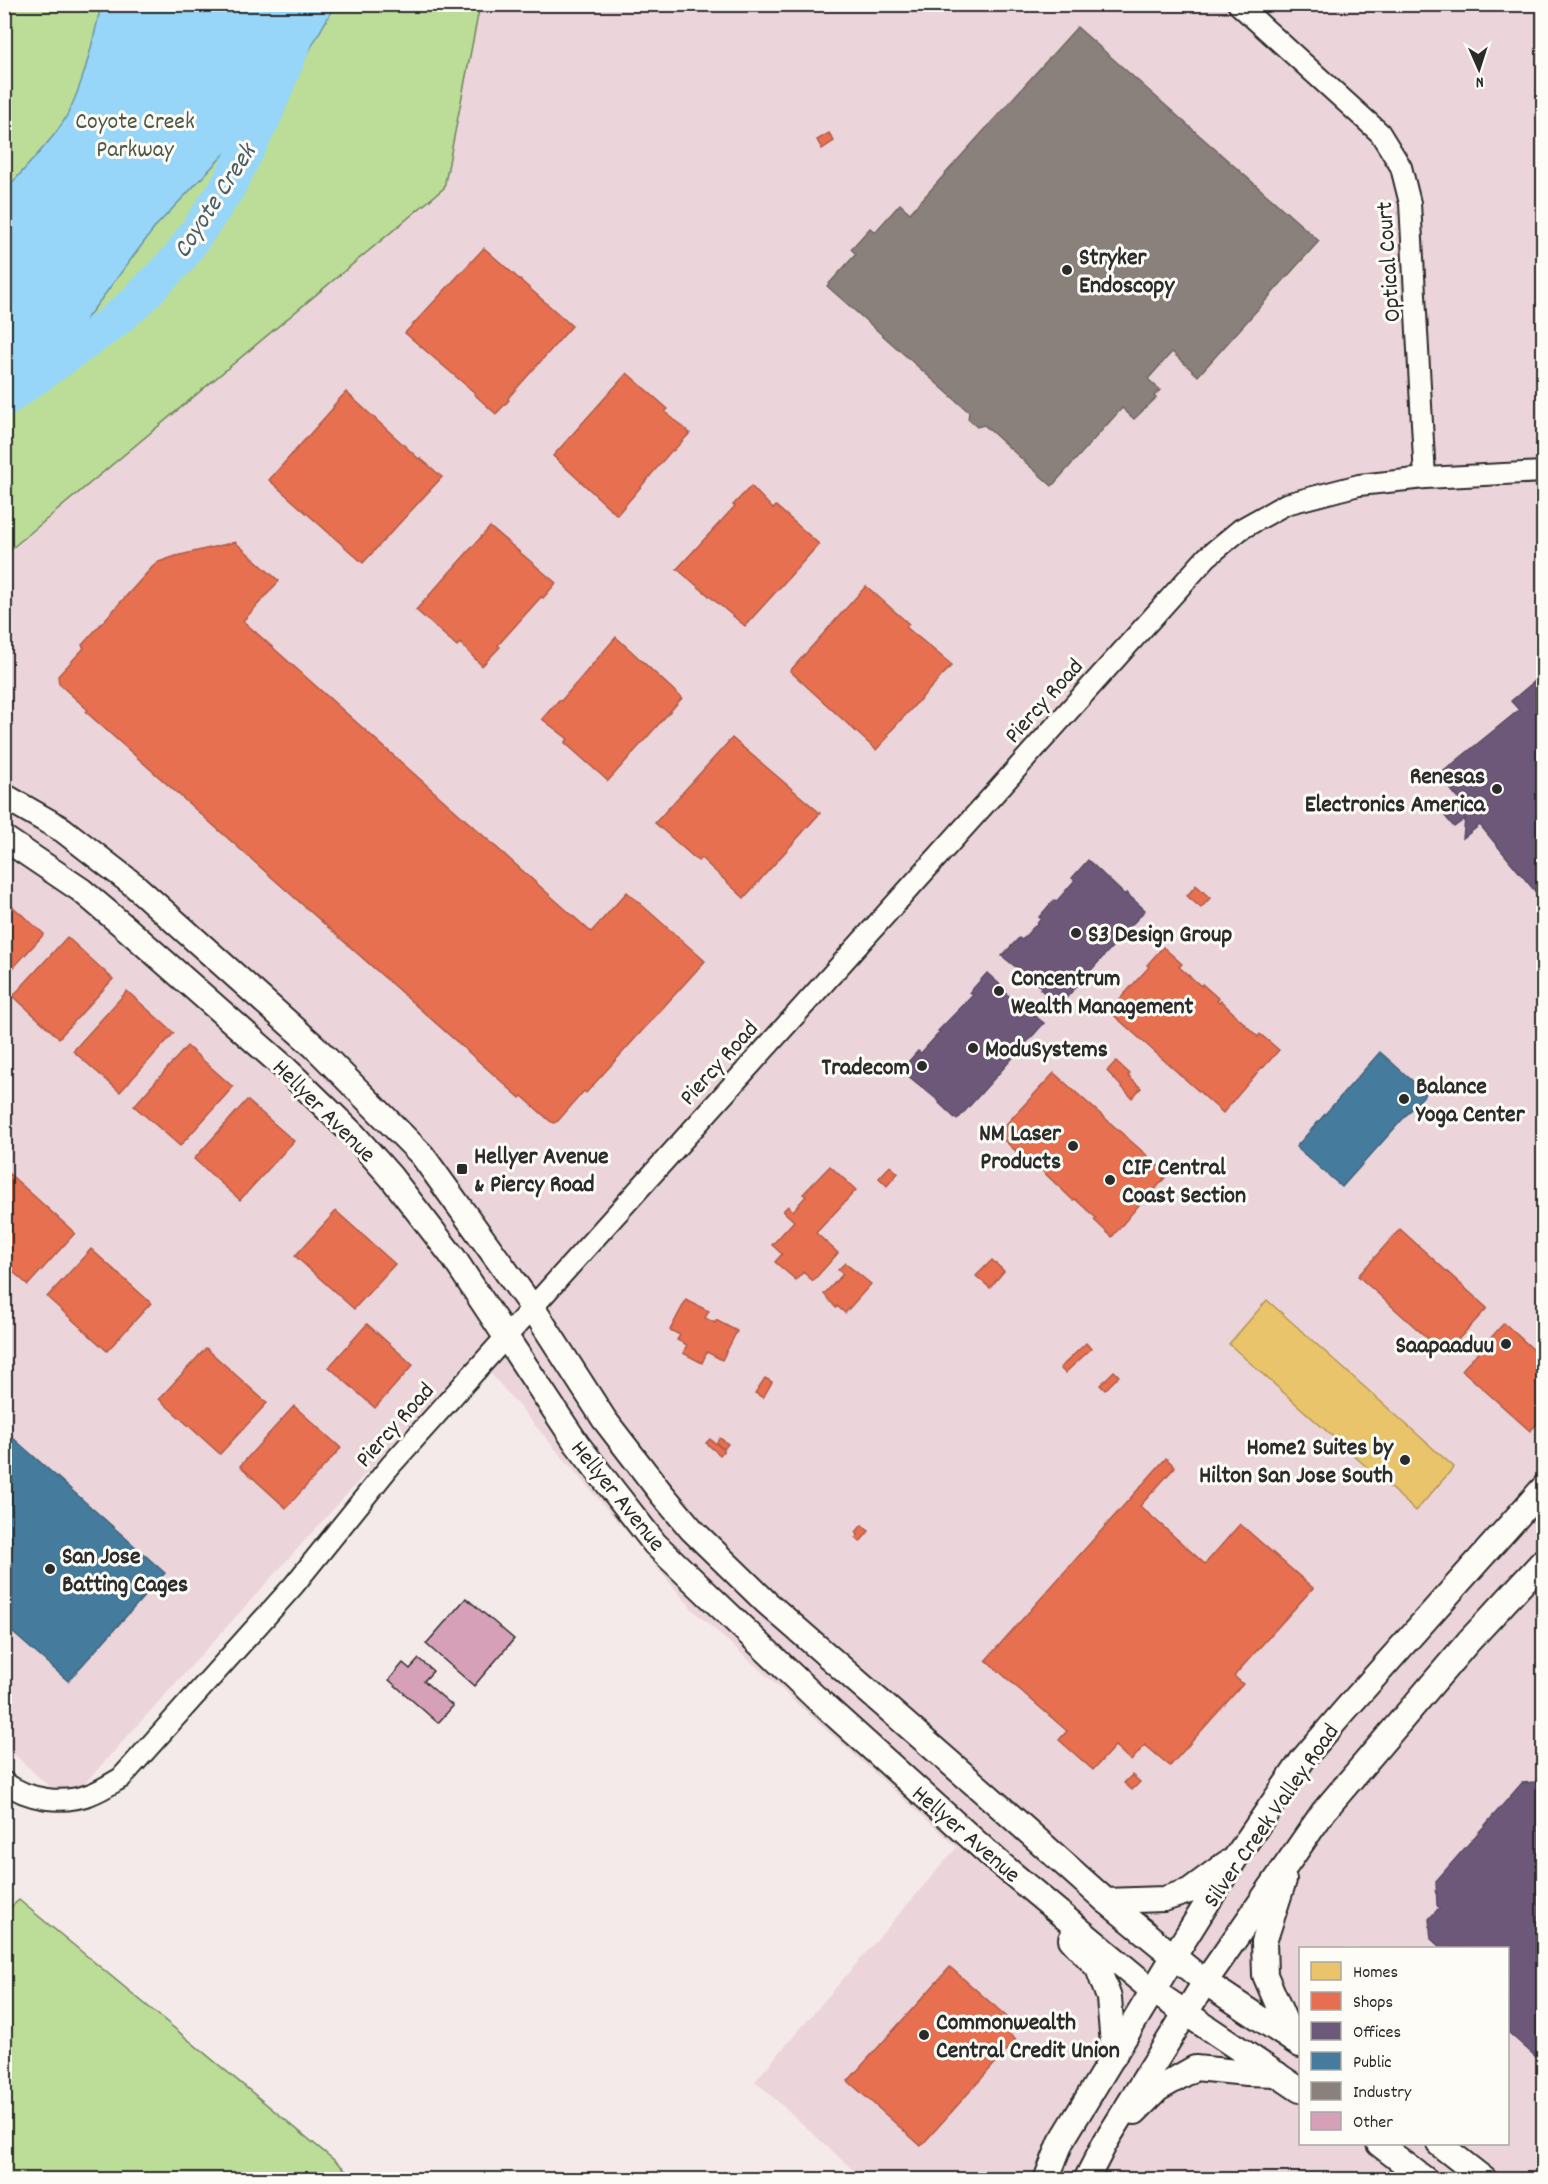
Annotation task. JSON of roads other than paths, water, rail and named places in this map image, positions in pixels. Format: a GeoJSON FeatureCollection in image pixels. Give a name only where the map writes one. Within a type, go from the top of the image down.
{"type":"FeatureCollection","features":[{"type":"Feature","properties":{"kind":"main road","name":"Hellyer Avenue"},"geometry":{"type":"LineString","coordinates":[[4,796],[63,830],[134,885],[314,1046],[422,1155],[532,1307],[604,1419],[692,1530],[766,1602],[1106,1901],[1204,1982],[1297,2043]]}},
{"type":"Feature","properties":{"kind":"main road","name":"Hellyer Avenue"},"geometry":{"type":"LineString","coordinates":[[4,838],[81,890],[126,928],[285,1068],[348,1129],[391,1178],[453,1257],[577,1444],[655,1544],[815,1697],[997,1861],[1153,1991],[1299,2089]]}},
{"type":"Feature","properties":{"kind":"main road","name":"Silver Creek Valley Road"},"geometry":{"type":"LineString","coordinates":[[1046,2180],[1061,2142],[1174,1956],[1236,1857],[1303,1759],[1544,1487]]}},
{"type":"Feature","properties":{"kind":"main road","name":"Silver Creek Valley Road"},"geometry":{"type":"LineString","coordinates":[[1086,2180],[1106,2141],[1204,1982],[1292,1856],[1345,1785],[1461,1651],[1544,1560]]}},
{"type":"Feature","properties":{"kind":"main road"},"geometry":{"type":"LineString","coordinates":[[1292,1856],[1264,1942],[1265,1975],[1297,2043]]}},
{"type":"Feature","properties":{"kind":"main road"},"geometry":{"type":"LineString","coordinates":[[1106,1901],[1164,1899],[1190,1890],[1236,1857]]}},
{"type":"Feature","properties":{"kind":"main road"},"geometry":{"type":"LineString","coordinates":[[997,1861],[1098,1968],[1109,1998],[1114,2056]]}},
{"type":"Feature","properties":{"kind":"main road"},"geometry":{"type":"LineString","coordinates":[[1106,2141],[1158,2089],[1195,2068],[1277,2074]]}},
{"type":"Feature","properties":{"kind":"main road"},"geometry":{"type":"LineString","coordinates":[[1380,2145],[1426,2180]]}},
{"type":"Feature","properties":{"kind":"main road"},"geometry":{"type":"LineString","coordinates":[[1440,2145],[1485,2180]]}},
{"type":"Feature","properties":{"kind":"street","name":"Optical Court"},"geometry":{"type":"LineString","coordinates":[[1238,4],[1380,133],[1401,167],[1410,203],[1425,478]]}},
{"type":"Feature","properties":{"kind":"street","name":"Piercy Road"},"geometry":{"type":"LineString","coordinates":[[4,1782],[25,1795],[60,1800],[91,1794],[122,1778],[294,1585],[390,1466],[1207,557],[1241,530],[1286,504],[1359,484],[1544,472]]}},
{"type":"Feature","properties":{"kind":"water","name":"Coyote Creek Parkway"},"geometry":{"type":"Polygon","coordinates":[[[101,5],[335,5],[289,86],[156,226],[78,330],[38,380],[5,416],[5,191],[51,139],[65,118],[85,71],[101,5]]]}},
{"type":"Feature","properties":{"kind":"waterway","name":"Coyote Creek"},"geometry":{"type":"LineString","coordinates":[[4,399],[109,325],[134,304],[180,257],[226,190],[263,118],[309,4]]}},
{"type":"Feature","properties":{"kind":"place","name":"Stryker Endoscopy"},"geometry":{"type":"Point","coordinates":[1067,270]}},
{"type":"Feature","properties":{"kind":"place","name":"Renesas Electronics America"},"geometry":{"type":"Point","coordinates":[1497,789]}},
{"type":"Feature","properties":{"kind":"place","name":"S3 Design Group"},"geometry":{"type":"Point","coordinates":[1076,933]}},
{"type":"Feature","properties":{"kind":"place","name":"Concentrum Wealth Management"},"geometry":{"type":"Point","coordinates":[999,991]}},
{"type":"Feature","properties":{"kind":"place","name":"ModuSystems"},"geometry":{"type":"Point","coordinates":[973,1048]}},
{"type":"Feature","properties":{"kind":"place","name":"Tradecom"},"geometry":{"type":"Point","coordinates":[922,1066]}},
{"type":"Feature","properties":{"kind":"place","name":"Balance Yoga Center"},"geometry":{"type":"Point","coordinates":[1404,1099]}},
{"type":"Feature","properties":{"kind":"place","name":"NM Laser Products"},"geometry":{"type":"Point","coordinates":[1073,1146]}},
{"type":"Feature","properties":{"kind":"place","name":"Hellyer Avenue & Piercy Road"},"geometry":{"type":"Point","coordinates":[462,1169]}},
{"type":"Feature","properties":{"kind":"place","name":"CIF Central Coast Section"},"geometry":{"type":"Point","coordinates":[1110,1180]}},
{"type":"Feature","properties":{"kind":"place","name":"Saapaaduu"},"geometry":{"type":"Point","coordinates":[1506,1344]}},
{"type":"Feature","properties":{"kind":"place","name":"Home2 Suites by Hilton San Jose South"},"geometry":{"type":"Point","coordinates":[1405,1460]}},
{"type":"Feature","properties":{"kind":"place","name":"San Jose Batting Cages"},"geometry":{"type":"Point","coordinates":[50,1569]}},
{"type":"Feature","properties":{"kind":"place","name":"Commonwealth Central Credit Union"},"geometry":{"type":"Point","coordinates":[924,2035]}}]}
